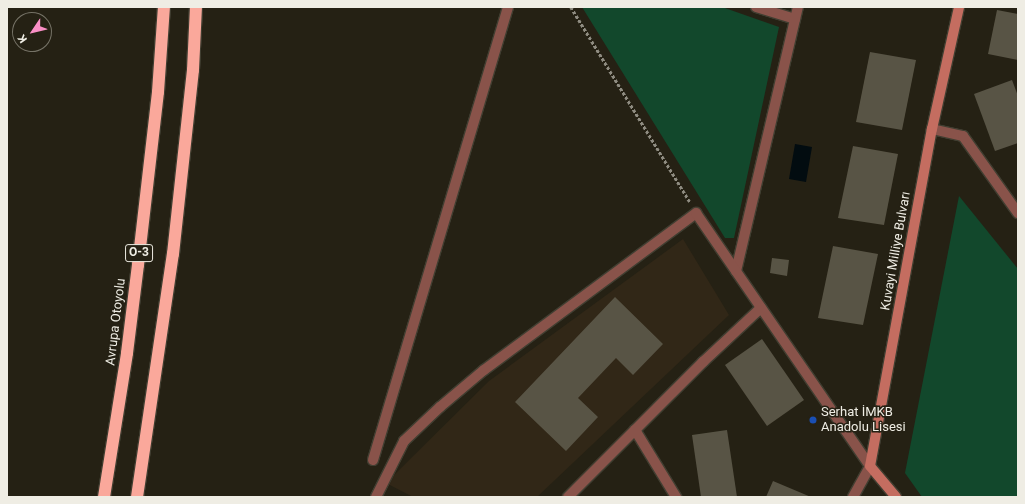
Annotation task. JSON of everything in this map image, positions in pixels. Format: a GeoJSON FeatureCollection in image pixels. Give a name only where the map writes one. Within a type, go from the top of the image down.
{"type":"FeatureCollection","features":[{"type":"Feature","properties":{"kind":"highway","name":"Avrupa Otoyolu"},"geometry":{"type":"LineString","coordinates":[[104,497],[136,280],[158,92],[164,7]]}},
{"type":"Feature","properties":{"kind":"highway","name":"O-3"},"geometry":{"type":"LineString","coordinates":[[137,497],[173,254],[193,70],[196,7]]}},
{"type":"Feature","properties":{"kind":"main road","name":"Kuvayi Milliye Bulvarı"},"geometry":{"type":"LineString","coordinates":[[870,466],[932,129],[959,7]]}},
{"type":"Feature","properties":{"kind":"main road"},"geometry":{"type":"LineString","coordinates":[[870,466],[896,497]]}},
{"type":"Feature","properties":{"kind":"street"},"geometry":{"type":"LineString","coordinates":[[373,460],[508,7]]}},
{"type":"Feature","properties":{"kind":"street"},"geometry":{"type":"LineString","coordinates":[[756,7],[795,19]]}},
{"type":"Feature","properties":{"kind":"street"},"geometry":{"type":"LineString","coordinates":[[736,272],[798,7]]}},
{"type":"Feature","properties":{"kind":"street"},"geometry":{"type":"LineString","coordinates":[[932,129],[963,136],[1018,213]]}},
{"type":"Feature","properties":{"kind":"street"},"geometry":{"type":"LineString","coordinates":[[376,497],[404,441],[440,406],[484,370],[696,213],[870,466]]}},
{"type":"Feature","properties":{"kind":"street"},"geometry":{"type":"LineString","coordinates":[[568,497],[703,362],[761,308]]}},
{"type":"Feature","properties":{"kind":"street"},"geometry":{"type":"LineString","coordinates":[[635,430],[676,497]]}},
{"type":"Feature","properties":{"kind":"street","name":"Kuvayi Milliye Bulvarı"},"geometry":{"type":"LineString","coordinates":[[853,497],[870,466]]}},
{"type":"Feature","properties":{"kind":"path"},"geometry":{"type":"LineString","coordinates":[[571,7],[696,213]]}},
{"type":"Feature","properties":{"kind":"shaded area"},"geometry":{"type":"Polygon","coordinates":[[[795,144],[812,147],[806,182],[789,179],[795,144]]]}},
{"type":"Feature","properties":{"kind":"shaded area"},"geometry":{"type":"Polygon","coordinates":[[[683,239],[729,315],[537,497],[413,497],[386,483],[489,381],[683,239]]]}},
{"type":"Feature","properties":{"kind":"green space"},"geometry":{"type":"Polygon","coordinates":[[[582,7],[722,7],[779,27],[734,238],[725,238],[582,7]]]}},
{"type":"Feature","properties":{"kind":"green space"},"geometry":{"type":"Polygon","coordinates":[[[959,196],[1018,269],[1018,497],[922,497],[905,473],[959,196]]]}},
{"type":"Feature","properties":{"kind":"building"},"geometry":{"type":"Polygon","coordinates":[[[997,10],[1018,14],[1018,60],[988,54],[997,10]]]}},
{"type":"Feature","properties":{"kind":"building"},"geometry":{"type":"Polygon","coordinates":[[[870,52],[916,60],[902,130],[856,122],[870,52]]]}},
{"type":"Feature","properties":{"kind":"building"},"geometry":{"type":"Polygon","coordinates":[[[1012,80],[1018,96],[1018,143],[995,151],[974,94],[1012,80]]]}},
{"type":"Feature","properties":{"kind":"building"},"geometry":{"type":"Polygon","coordinates":[[[853,146],[898,154],[884,225],[838,218],[853,146]]]}},
{"type":"Feature","properties":{"kind":"building"},"geometry":{"type":"Polygon","coordinates":[[[833,246],[878,254],[863,325],[818,318],[833,246]]]}},
{"type":"Feature","properties":{"kind":"building"},"geometry":{"type":"Polygon","coordinates":[[[772,258],[789,260],[787,276],[770,273],[772,258]]]}},
{"type":"Feature","properties":{"kind":"building"},"geometry":{"type":"Polygon","coordinates":[[[615,297],[663,344],[633,375],[616,358],[578,398],[598,417],[566,451],[515,402],[615,297]]]}},
{"type":"Feature","properties":{"kind":"building"},"geometry":{"type":"Polygon","coordinates":[[[762,339],[804,400],[767,426],[725,365],[762,339]]]}},
{"type":"Feature","properties":{"kind":"building"},"geometry":{"type":"Polygon","coordinates":[[[727,430],[737,497],[701,497],[692,435],[727,430]]]}},
{"type":"Feature","properties":{"kind":"building"},"geometry":{"type":"Polygon","coordinates":[[[773,481],[811,497],[766,497],[773,481]]]}},
{"type":"Feature","properties":{"kind":"place","name":"Serhat İMKB Anadolu Lisesi"},"geometry":{"type":"Point","coordinates":[813,420]}}]}
